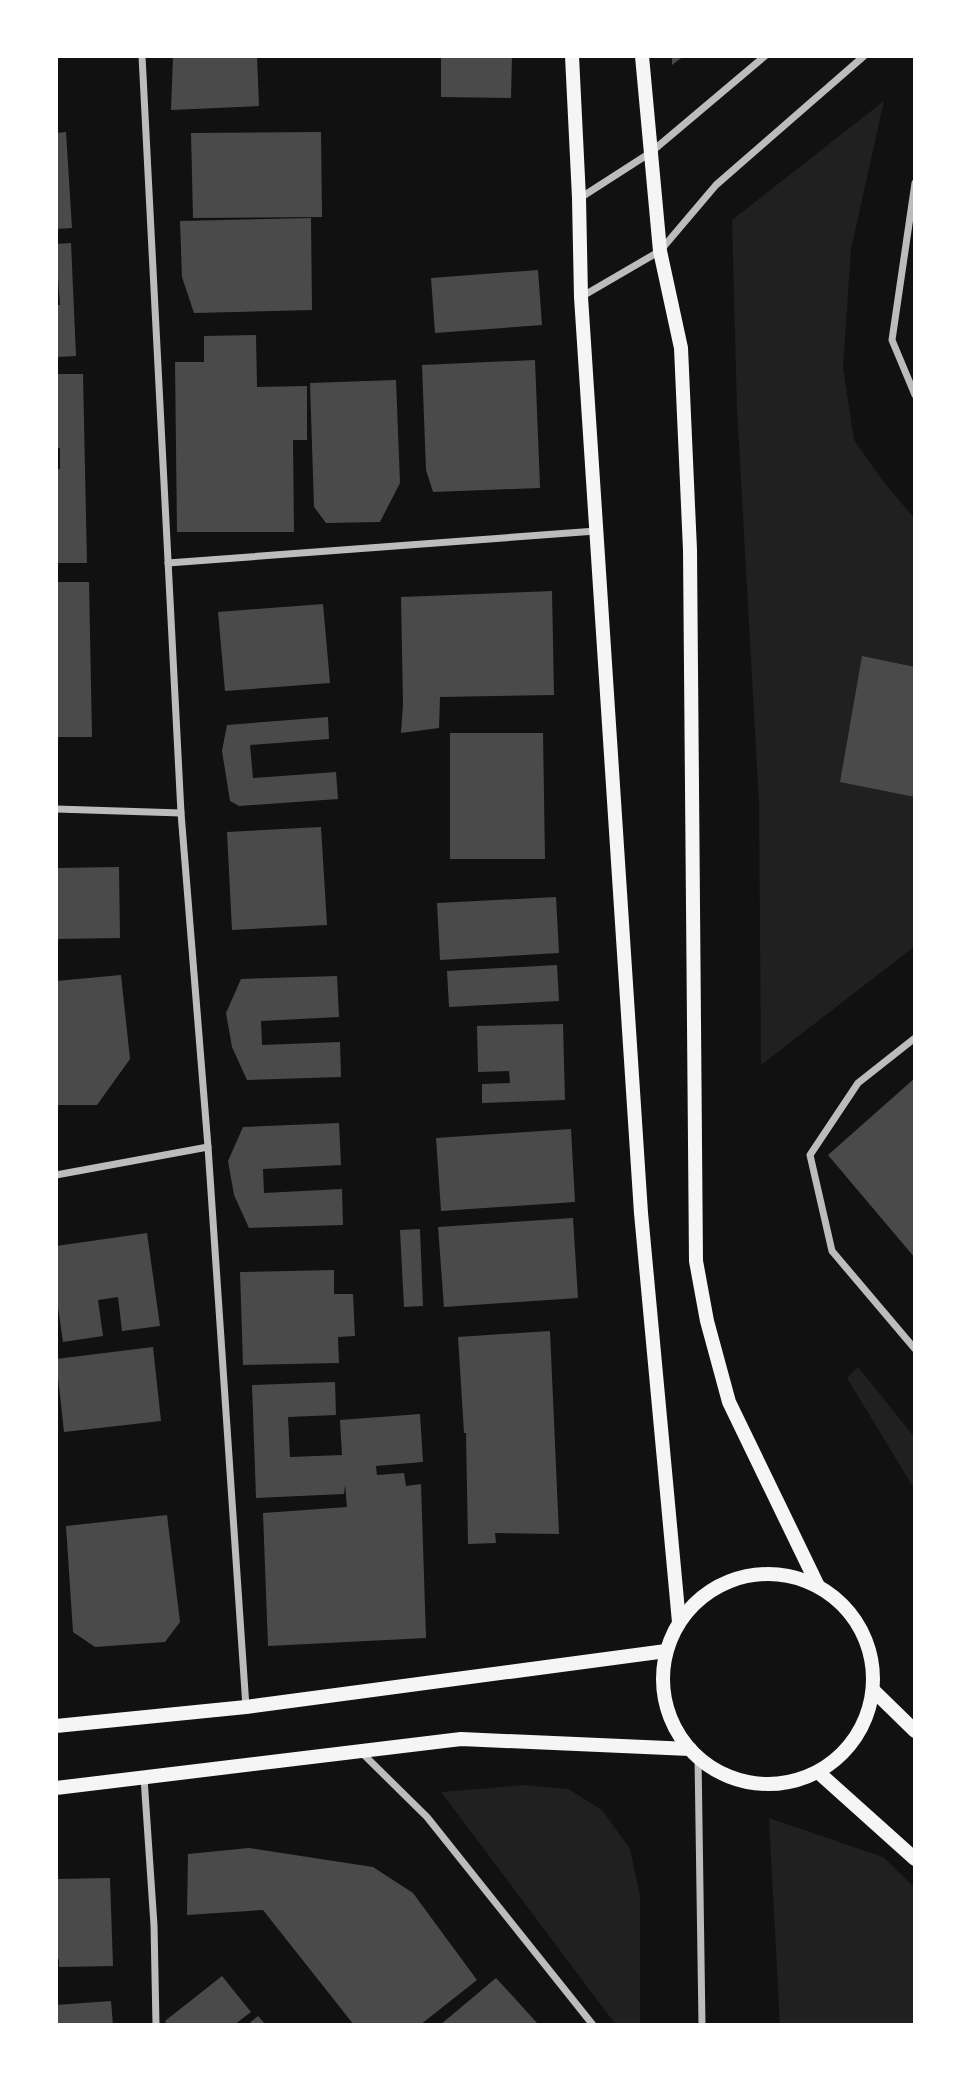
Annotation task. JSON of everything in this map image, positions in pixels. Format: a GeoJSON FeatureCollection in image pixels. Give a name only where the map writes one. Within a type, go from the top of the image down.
{"type":"FeatureCollection","features":[{"type":"Feature","properties":{"kind":"main road"},"geometry":{"type":"LineString","coordinates":[[572,56],[581,297],[641,1213],[679,1622]]}},
{"type":"Feature","properties":{"kind":"main road"},"geometry":{"type":"LineString","coordinates":[[642,56],[660,251],[681,348],[690,550],[696,1261],[707,1321],[729,1402],[818,1586]]}},
{"type":"Feature","properties":{"kind":"main road"},"geometry":{"type":"LineString","coordinates":[[757,1574],[788,1575],[818,1586],[844,1605],[862,1630],[872,1660],[874,1691],[865,1724],[845,1751],[818,1772],[788,1782],[756,1783],[724,1774],[694,1753],[675,1727],[665,1703],[662,1677],[666,1651],[679,1622],[699,1598],[726,1582],[757,1574]]}},
{"type":"Feature","properties":{"kind":"main road"},"geometry":{"type":"LineString","coordinates":[[56,1726],[246,1707],[666,1651]]}},
{"type":"Feature","properties":{"kind":"main road"},"geometry":{"type":"LineString","coordinates":[[874,1691],[915,1731]]}},
{"type":"Feature","properties":{"kind":"main road"},"geometry":{"type":"LineString","coordinates":[[56,1788],[461,1739],[694,1753]]}},
{"type":"Feature","properties":{"kind":"main road"},"geometry":{"type":"LineString","coordinates":[[818,1772],[915,1859]]}},
{"type":"Feature","properties":{"kind":"street"},"geometry":{"type":"LineString","coordinates":[[142,56],[181,813],[208,1147],[246,1707]]}},
{"type":"Feature","properties":{"kind":"street"},"geometry":{"type":"LineString","coordinates":[[579,198],[650,153],[765,56]]}},
{"type":"Feature","properties":{"kind":"street"},"geometry":{"type":"LineString","coordinates":[[581,297],[660,251],[716,185],[864,56]]}},
{"type":"Feature","properties":{"kind":"street"},"geometry":{"type":"LineString","coordinates":[[915,183],[892,340],[915,395]]}},
{"type":"Feature","properties":{"kind":"street"},"geometry":{"type":"LineString","coordinates":[[169,563],[596,531]]}},
{"type":"Feature","properties":{"kind":"street"},"geometry":{"type":"LineString","coordinates":[[56,809],[181,813]]}},
{"type":"Feature","properties":{"kind":"street"},"geometry":{"type":"LineString","coordinates":[[915,1038],[858,1083],[810,1155],[832,1251],[915,1349]]}},
{"type":"Feature","properties":{"kind":"street"},"geometry":{"type":"LineString","coordinates":[[56,1175],[208,1147]]}},
{"type":"Feature","properties":{"kind":"street"},"geometry":{"type":"LineString","coordinates":[[360,1751],[427,1817],[593,2025]]}},
{"type":"Feature","properties":{"kind":"street"},"geometry":{"type":"LineString","coordinates":[[694,1753],[702,2025]]}},
{"type":"Feature","properties":{"kind":"street"},"geometry":{"type":"LineString","coordinates":[[144,1778],[155,1925],[156,2025]]}},
{"type":"Feature","properties":{"kind":"shaded area"},"geometry":{"type":"Polygon","coordinates":[[[884,101],[851,249],[843,367],[854,440],[883,481],[915,519],[915,946],[761,1065],[759,803],[737,410],[732,220],[884,101]]]}},
{"type":"Feature","properties":{"kind":"shaded area"},"geometry":{"type":"Polygon","coordinates":[[[858,1367],[915,1438],[915,1490],[847,1378],[858,1367]]]}},
{"type":"Feature","properties":{"kind":"shaded area"},"geometry":{"type":"Polygon","coordinates":[[[524,1785],[568,1789],[602,1810],[630,1849],[640,1897],[640,2025],[616,2025],[441,1792],[524,1785]]]}},
{"type":"Feature","properties":{"kind":"shaded area"},"geometry":{"type":"Polygon","coordinates":[[[769,1818],[883,1857],[915,1888],[915,2025],[780,2025],[769,1818]]]}},
{"type":"Feature","properties":{"kind":"building"},"geometry":{"type":"Polygon","coordinates":[[[173,56],[257,56],[259,106],[171,110],[173,56]]]}},
{"type":"Feature","properties":{"kind":"building"},"geometry":{"type":"Polygon","coordinates":[[[441,56],[512,56],[511,98],[441,97],[441,56]]]}},
{"type":"Feature","properties":{"kind":"building"},"geometry":{"type":"Polygon","coordinates":[[[672,56],[684,56],[672,65],[672,56]]]}},
{"type":"Feature","properties":{"kind":"building"},"geometry":{"type":"Polygon","coordinates":[[[66,132],[72,228],[56,229],[56,133],[66,132]]]}},
{"type":"Feature","properties":{"kind":"building"},"geometry":{"type":"Polygon","coordinates":[[[321,132],[322,217],[193,218],[191,133],[321,132]]]}},
{"type":"Feature","properties":{"kind":"building"},"geometry":{"type":"Polygon","coordinates":[[[311,218],[312,310],[194,313],[182,277],[180,221],[311,218]]]}},
{"type":"Feature","properties":{"kind":"building"},"geometry":{"type":"Polygon","coordinates":[[[71,243],[76,356],[56,357],[56,305],[60,305],[56,278],[56,244],[71,243]]]}},
{"type":"Feature","properties":{"kind":"building"},"geometry":{"type":"Polygon","coordinates":[[[538,270],[542,325],[435,333],[431,278],[538,270]]]}},
{"type":"Feature","properties":{"kind":"building"},"geometry":{"type":"Polygon","coordinates":[[[256,335],[257,387],[307,386],[307,440],[293,440],[294,532],[177,532],[175,362],[204,362],[204,336],[256,335]]]}},
{"type":"Feature","properties":{"kind":"building"},"geometry":{"type":"Polygon","coordinates":[[[535,360],[540,488],[433,492],[426,470],[422,365],[535,360]]]}},
{"type":"Feature","properties":{"kind":"building"},"geometry":{"type":"Polygon","coordinates":[[[56,374],[83,374],[87,563],[56,563],[56,469],[60,469],[60,448],[56,448],[56,374]]]}},
{"type":"Feature","properties":{"kind":"building"},"geometry":{"type":"Polygon","coordinates":[[[396,380],[400,483],[380,522],[326,523],[314,507],[310,383],[396,380]]]}},
{"type":"Feature","properties":{"kind":"building"},"geometry":{"type":"Polygon","coordinates":[[[56,582],[89,582],[92,737],[56,737],[56,582]]]}},
{"type":"Feature","properties":{"kind":"building"},"geometry":{"type":"Polygon","coordinates":[[[552,591],[554,695],[440,697],[439,728],[401,733],[401,597],[552,591]]]}},
{"type":"Feature","properties":{"kind":"building"},"geometry":{"type":"Polygon","coordinates":[[[323,604],[330,683],[225,691],[218,612],[323,604]]]}},
{"type":"Feature","properties":{"kind":"building"},"geometry":{"type":"Polygon","coordinates":[[[862,656],[915,667],[915,797],[840,782],[862,656]]]}},
{"type":"Feature","properties":{"kind":"building"},"geometry":{"type":"Polygon","coordinates":[[[328,717],[329,739],[250,745],[253,778],[336,772],[338,799],[239,806],[230,801],[222,751],[227,725],[328,717]]]}},
{"type":"Feature","properties":{"kind":"building"},"geometry":{"type":"Polygon","coordinates":[[[450,733],[543,733],[545,859],[450,859],[450,733]]]}},
{"type":"Feature","properties":{"kind":"building"},"geometry":{"type":"Polygon","coordinates":[[[321,827],[327,925],[232,930],[227,832],[321,827]]]}},
{"type":"Feature","properties":{"kind":"building"},"geometry":{"type":"Polygon","coordinates":[[[119,867],[120,938],[56,939],[56,868],[119,867]]]}},
{"type":"Feature","properties":{"kind":"building"},"geometry":{"type":"Polygon","coordinates":[[[556,897],[559,953],[440,960],[437,903],[556,897]]]}},
{"type":"Feature","properties":{"kind":"building"},"geometry":{"type":"Polygon","coordinates":[[[557,965],[559,1001],[449,1007],[447,971],[557,965]]]}},
{"type":"Feature","properties":{"kind":"building"},"geometry":{"type":"Polygon","coordinates":[[[121,975],[130,1059],[97,1105],[56,1105],[56,981],[121,975]]]}},
{"type":"Feature","properties":{"kind":"building"},"geometry":{"type":"Polygon","coordinates":[[[337,976],[339,1017],[261,1021],[262,1045],[340,1042],[341,1077],[247,1080],[232,1047],[226,1013],[241,979],[337,976]]]}},
{"type":"Feature","properties":{"kind":"building"},"geometry":{"type":"Polygon","coordinates":[[[563,1024],[565,1100],[482,1103],[482,1084],[510,1083],[509,1071],[478,1072],[477,1026],[563,1024]]]}},
{"type":"Feature","properties":{"kind":"building"},"geometry":{"type":"Polygon","coordinates":[[[915,1078],[915,1258],[828,1155],[915,1078]]]}},
{"type":"Feature","properties":{"kind":"building"},"geometry":{"type":"Polygon","coordinates":[[[339,1123],[341,1165],[263,1169],[264,1193],[342,1189],[343,1225],[249,1228],[234,1195],[228,1161],[243,1127],[339,1123]]]}},
{"type":"Feature","properties":{"kind":"building"},"geometry":{"type":"Polygon","coordinates":[[[571,1129],[575,1202],[441,1211],[436,1138],[571,1129]]]}},
{"type":"Feature","properties":{"kind":"building"},"geometry":{"type":"Polygon","coordinates":[[[573,1218],[578,1298],[444,1307],[438,1227],[573,1218]]]}},
{"type":"Feature","properties":{"kind":"building"},"geometry":{"type":"Polygon","coordinates":[[[420,1229],[423,1306],[404,1307],[400,1230],[420,1229]]]}},
{"type":"Feature","properties":{"kind":"building"},"geometry":{"type":"Polygon","coordinates":[[[147,1233],[160,1326],[122,1331],[118,1297],[98,1300],[103,1336],[63,1342],[56,1294],[56,1246],[147,1233]]]}},
{"type":"Feature","properties":{"kind":"building"},"geometry":{"type":"Polygon","coordinates":[[[334,1270],[334,1294],[353,1294],[355,1336],[338,1337],[339,1363],[243,1365],[240,1272],[334,1270]]]}},
{"type":"Feature","properties":{"kind":"building"},"geometry":{"type":"Polygon","coordinates":[[[550,1331],[559,1534],[495,1533],[496,1543],[468,1544],[466,1433],[458,1337],[550,1331]]]}},
{"type":"Feature","properties":{"kind":"building"},"geometry":{"type":"Polygon","coordinates":[[[153,1347],[161,1421],[64,1432],[56,1359],[153,1347]]]}},
{"type":"Feature","properties":{"kind":"building"},"geometry":{"type":"Polygon","coordinates":[[[335,1382],[336,1415],[288,1417],[290,1457],[342,1455],[340,1420],[420,1414],[423,1462],[376,1466],[377,1475],[404,1473],[406,1486],[421,1484],[426,1638],[268,1646],[263,1513],[347,1507],[345,1485],[344,1494],[256,1498],[252,1385],[335,1382]]]}},
{"type":"Feature","properties":{"kind":"building"},"geometry":{"type":"Polygon","coordinates":[[[167,1515],[180,1622],[165,1642],[95,1647],[73,1632],[66,1526],[167,1515]]]}},
{"type":"Feature","properties":{"kind":"building"},"geometry":{"type":"Polygon","coordinates":[[[249,1848],[373,1867],[413,1893],[477,1980],[420,2025],[354,2025],[263,1910],[187,1915],[188,1854],[249,1848]]]}},
{"type":"Feature","properties":{"kind":"building"},"geometry":{"type":"Polygon","coordinates":[[[110,1878],[113,1966],[59,1967],[59,1959],[56,1960],[56,1879],[110,1878]]]}},
{"type":"Feature","properties":{"kind":"building"},"geometry":{"type":"Polygon","coordinates":[[[222,1976],[251,2012],[234,2025],[168,2025],[165,2021],[222,1976]]]}},
{"type":"Feature","properties":{"kind":"building"},"geometry":{"type":"Polygon","coordinates":[[[496,1978],[539,2025],[440,2025],[496,1978]]]}},
{"type":"Feature","properties":{"kind":"building"},"geometry":{"type":"Polygon","coordinates":[[[111,2001],[113,2025],[56,2025],[56,2005],[111,2001]]]}},
{"type":"Feature","properties":{"kind":"building"},"geometry":{"type":"Polygon","coordinates":[[[258,2016],[266,2025],[247,2025],[258,2016]]]}}]}
